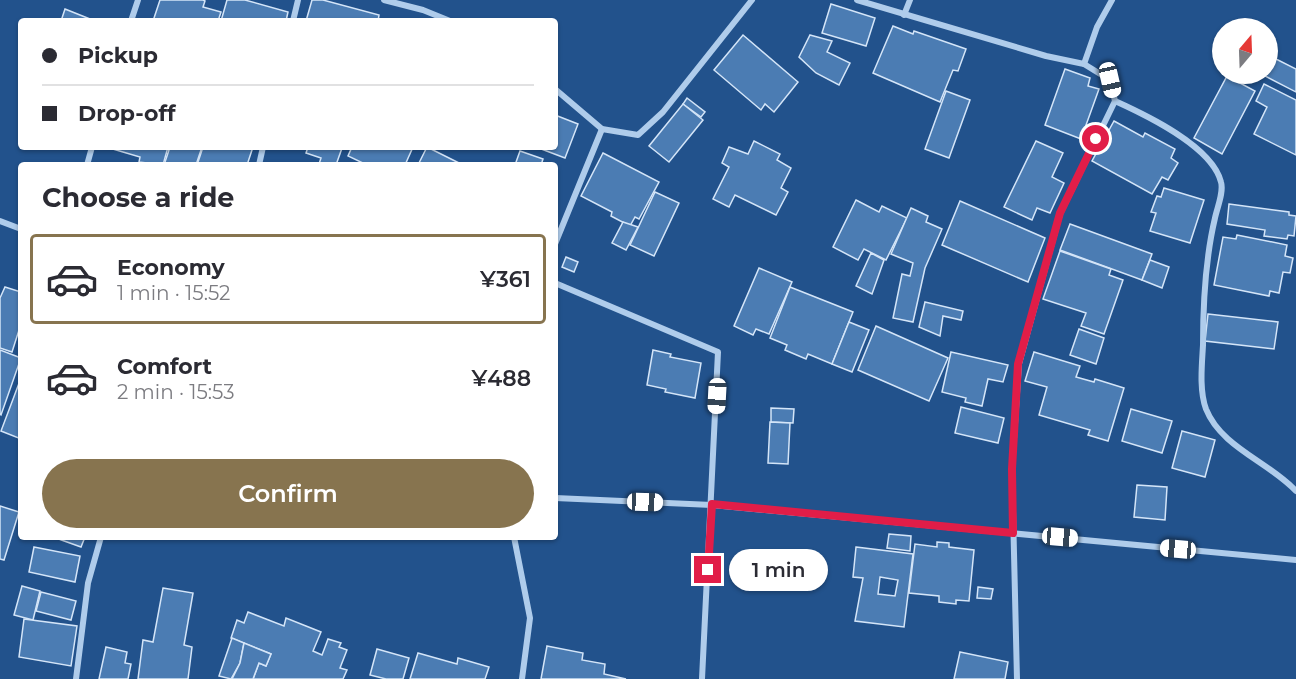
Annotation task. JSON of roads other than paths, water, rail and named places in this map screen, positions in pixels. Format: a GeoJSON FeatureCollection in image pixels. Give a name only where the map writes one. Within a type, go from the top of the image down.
{"type":"FeatureCollection","features":[{"type":"Feature","properties":{"kind":"street"},"geometry":{"type":"LineString","coordinates":[[132,18],[138,0]]}},
{"type":"Feature","properties":{"kind":"street"},"geometry":{"type":"LineString","coordinates":[[294,18],[297,0]]}},
{"type":"Feature","properties":{"kind":"street"},"geometry":{"type":"LineString","coordinates":[[384,0],[423,10],[443,18]]}},
{"type":"Feature","properties":{"kind":"street"},"geometry":{"type":"LineString","coordinates":[[558,92],[602,129],[638,135],[663,112],[752,0]]}},
{"type":"Feature","properties":{"kind":"street"},"geometry":{"type":"LineString","coordinates":[[857,0],[1046,56],[1084,64],[1110,80],[1115,101],[1060,213],[1018,364],[1012,469],[1017,679]]}},
{"type":"Feature","properties":{"kind":"street"},"geometry":{"type":"LineString","coordinates":[[904,15],[910,0]]}},
{"type":"Feature","properties":{"kind":"street"},"geometry":{"type":"LineString","coordinates":[[1084,64],[1096,27],[1112,0]]}},
{"type":"Feature","properties":{"kind":"street"},"geometry":{"type":"LineString","coordinates":[[1115,101],[1158,120],[1201,152],[1221,181],[1204,285],[1202,375],[1206,408],[1226,437],[1296,491]]}},
{"type":"Feature","properties":{"kind":"street"},"geometry":{"type":"LineString","coordinates":[[558,237],[602,129]]}},
{"type":"Feature","properties":{"kind":"street"},"geometry":{"type":"LineString","coordinates":[[0,221],[18,228]]}},
{"type":"Feature","properties":{"kind":"street"},"geometry":{"type":"LineString","coordinates":[[558,284],[718,352],[702,679]]}},
{"type":"Feature","properties":{"kind":"street"},"geometry":{"type":"LineString","coordinates":[[558,498],[712,504],[1296,560]]}},
{"type":"Feature","properties":{"kind":"street"},"geometry":{"type":"LineString","coordinates":[[76,679],[88,583],[100,540]]}},
{"type":"Feature","properties":{"kind":"street"},"geometry":{"type":"LineString","coordinates":[[515,540],[530,618],[522,679]]}}]}
